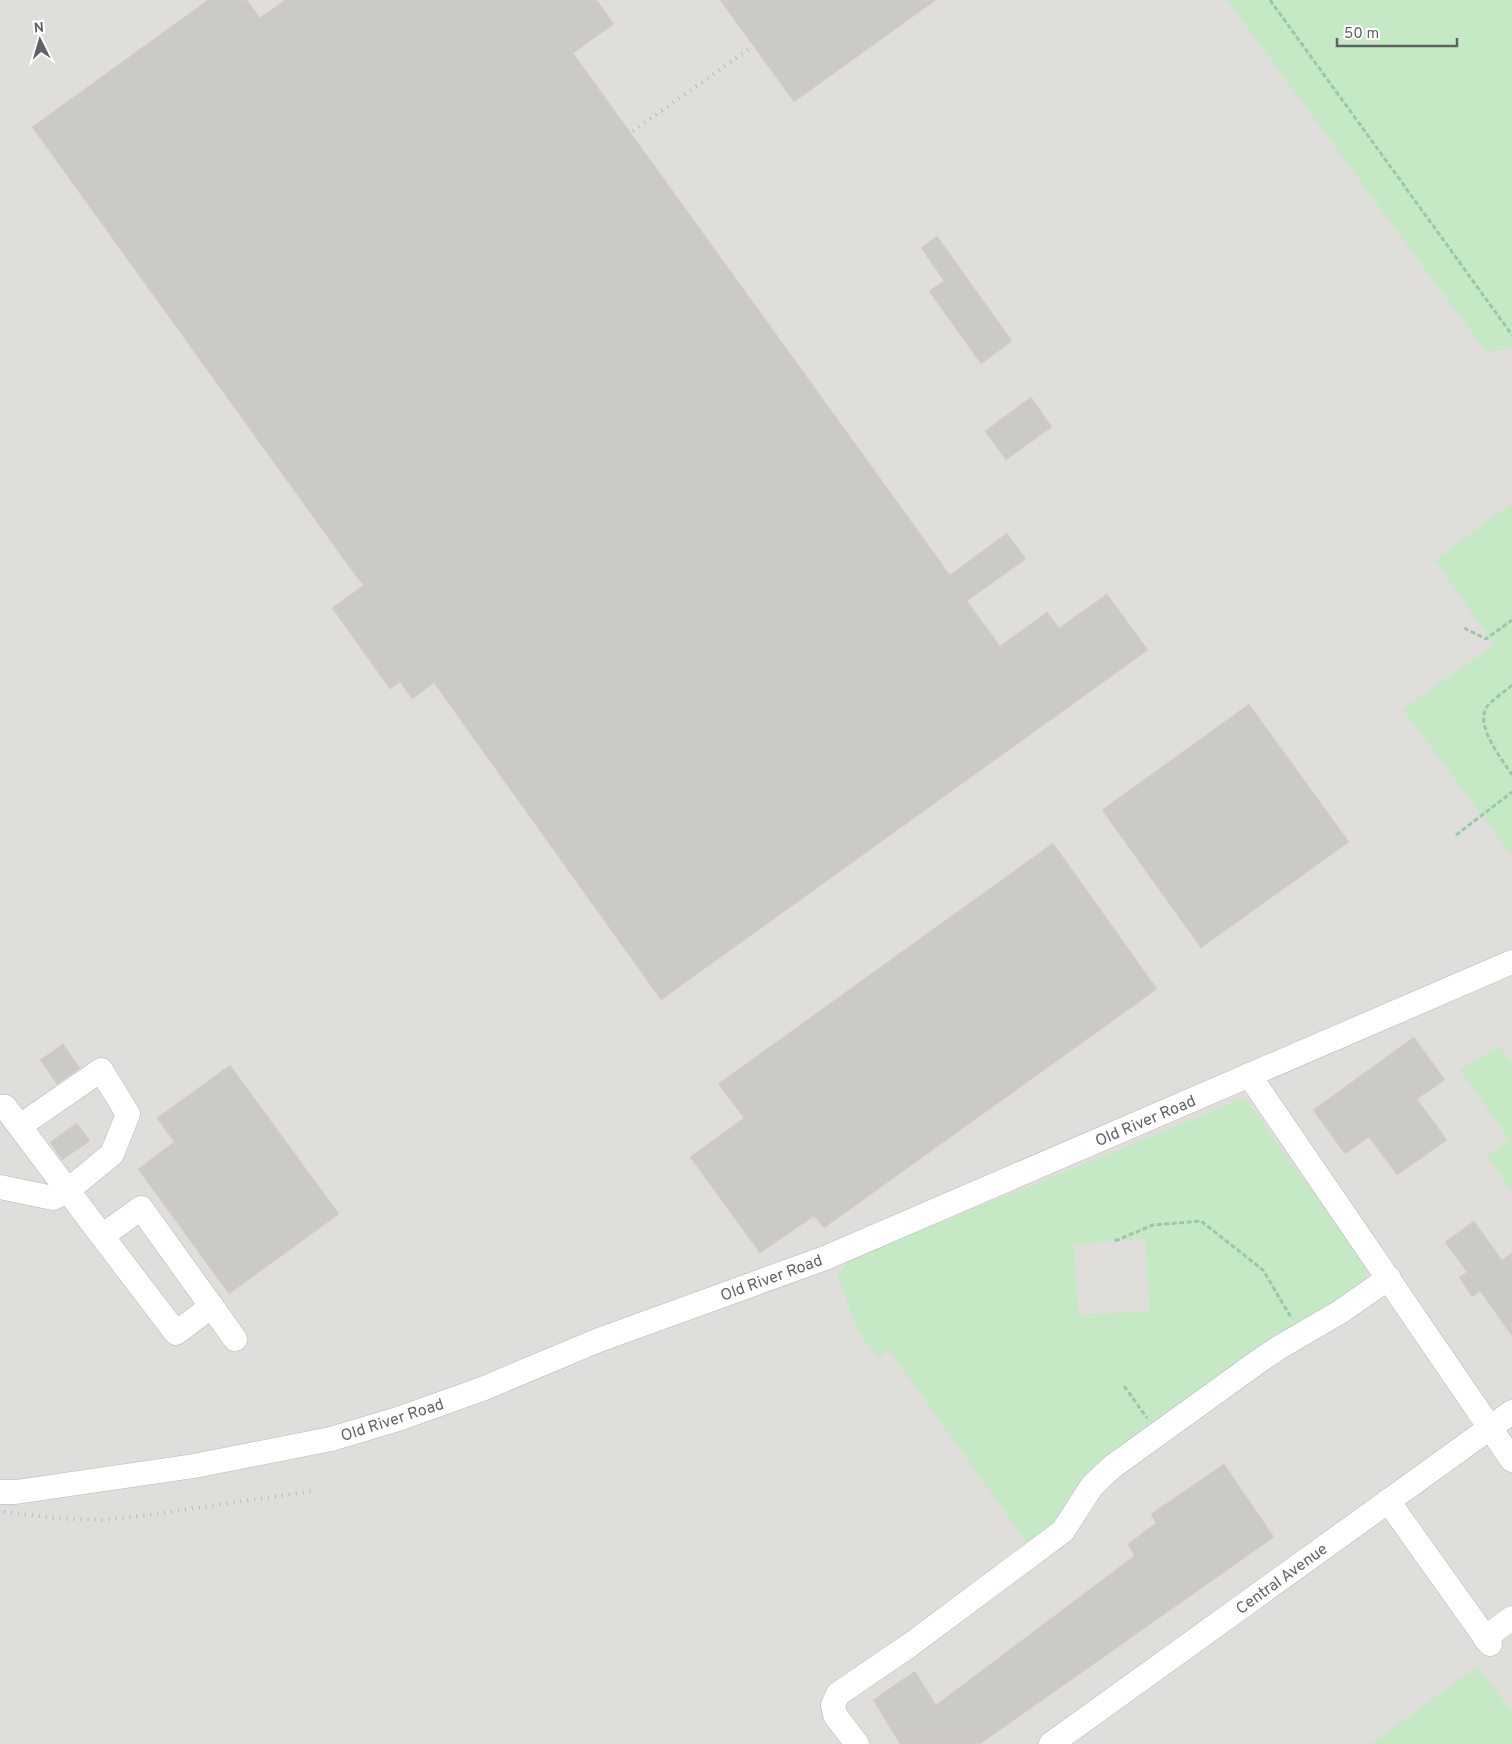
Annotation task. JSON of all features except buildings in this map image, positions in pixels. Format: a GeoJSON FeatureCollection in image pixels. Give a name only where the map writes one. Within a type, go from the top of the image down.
{"type":"FeatureCollection","features":[{"type":"Feature","properties":{"kind":"lane","name":"Old River Road"},"geometry":{"type":"LineString","coordinates":[[0,1492],[16,1492],[194,1466],[331,1439],[398,1419],[482,1389],[598,1340],[825,1258],[1512,962]]}},
{"type":"Feature","properties":{"kind":"lane"},"geometry":{"type":"LineString","coordinates":[[0,1187],[53,1198],[67,1191],[112,1154],[128,1114],[101,1070],[20,1126]]}},
{"type":"Feature","properties":{"kind":"lane"},"geometry":{"type":"LineString","coordinates":[[1249,1075],[1512,1460]]}},
{"type":"Feature","properties":{"kind":"lane"},"geometry":{"type":"LineString","coordinates":[[0,1107],[5,1107],[20,1126],[67,1191],[176,1333],[212,1306]]}},
{"type":"Feature","properties":{"kind":"lane"},"geometry":{"type":"LineString","coordinates":[[102,1236],[141,1208],[235,1339]]}},
{"type":"Feature","properties":{"kind":"lane"},"geometry":{"type":"LineString","coordinates":[[857,1744],[835,1715],[832,1705],[838,1694],[910,1645],[1064,1531],[1092,1486],[1112,1467],[1259,1361],[1340,1312],[1389,1278]]}},
{"type":"Feature","properties":{"kind":"lane","name":"Central Avenue"},"geometry":{"type":"LineString","coordinates":[[1051,1744],[1512,1412]]}},
{"type":"Feature","properties":{"kind":"lane"},"geometry":{"type":"LineString","coordinates":[[1388,1501],[1488,1641],[1512,1618]]}},
{"type":"Feature","properties":{"kind":"path"},"geometry":{"type":"LineString","coordinates":[[1270,0],[1512,334]]}},
{"type":"Feature","properties":{"kind":"path"},"geometry":{"type":"LineString","coordinates":[[1464,628],[1486,639],[1512,620]]}},
{"type":"Feature","properties":{"kind":"path"},"geometry":{"type":"LineString","coordinates":[[1512,686],[1486,707],[1483,719],[1488,737],[1512,774]]}},
{"type":"Feature","properties":{"kind":"path"},"geometry":{"type":"LineString","coordinates":[[1456,835],[1512,792]]}},
{"type":"Feature","properties":{"kind":"path"},"geometry":{"type":"LineString","coordinates":[[1115,1241],[1153,1225],[1201,1221],[1263,1270],[1302,1334]]}},
{"type":"Feature","properties":{"kind":"path"},"geometry":{"type":"LineString","coordinates":[[1124,1386],[1158,1434]]}},
{"type":"Feature","properties":{"kind":"shaded area"},"geometry":{"type":"Polygon","coordinates":[[[0,0],[1512,0],[1512,1744],[0,1744],[0,0]]]}},
{"type":"Feature","properties":{"kind":"green space"},"geometry":{"type":"Polygon","coordinates":[[[1227,0],[1512,0],[1512,348],[1486,352],[1227,0]]]}},
{"type":"Feature","properties":{"kind":"green space"},"geometry":{"type":"Polygon","coordinates":[[[1512,503],[1512,856],[1403,709],[1494,645],[1435,560],[1512,503]]]}},
{"type":"Feature","properties":{"kind":"green space"},"geometry":{"type":"Polygon","coordinates":[[[1499,1046],[1512,1064],[1512,1191],[1487,1157],[1509,1139],[1460,1070],[1499,1046]]]}},
{"type":"Feature","properties":{"kind":"green space"},"geometry":{"type":"Polygon","coordinates":[[[1245,1098],[1367,1267],[1365,1282],[1239,1364],[1030,1547],[889,1350],[879,1358],[858,1331],[838,1276],[849,1260],[1245,1098]],[[1145,1239],[1074,1244],[1079,1315],[1150,1311],[1145,1239]]]}},
{"type":"Feature","properties":{"kind":"green space"},"geometry":{"type":"Polygon","coordinates":[[[1478,1666],[1512,1713],[1512,1744],[1371,1744],[1478,1666]]]}},
{"type":"Feature","properties":{"kind":"railway"},"geometry":{"type":"LineString","coordinates":[[633,131],[749,49]]}},
{"type":"Feature","properties":{"kind":"railway"},"geometry":{"type":"LineString","coordinates":[[4,1512],[64,1519],[103,1520],[312,1491]]}}]}
